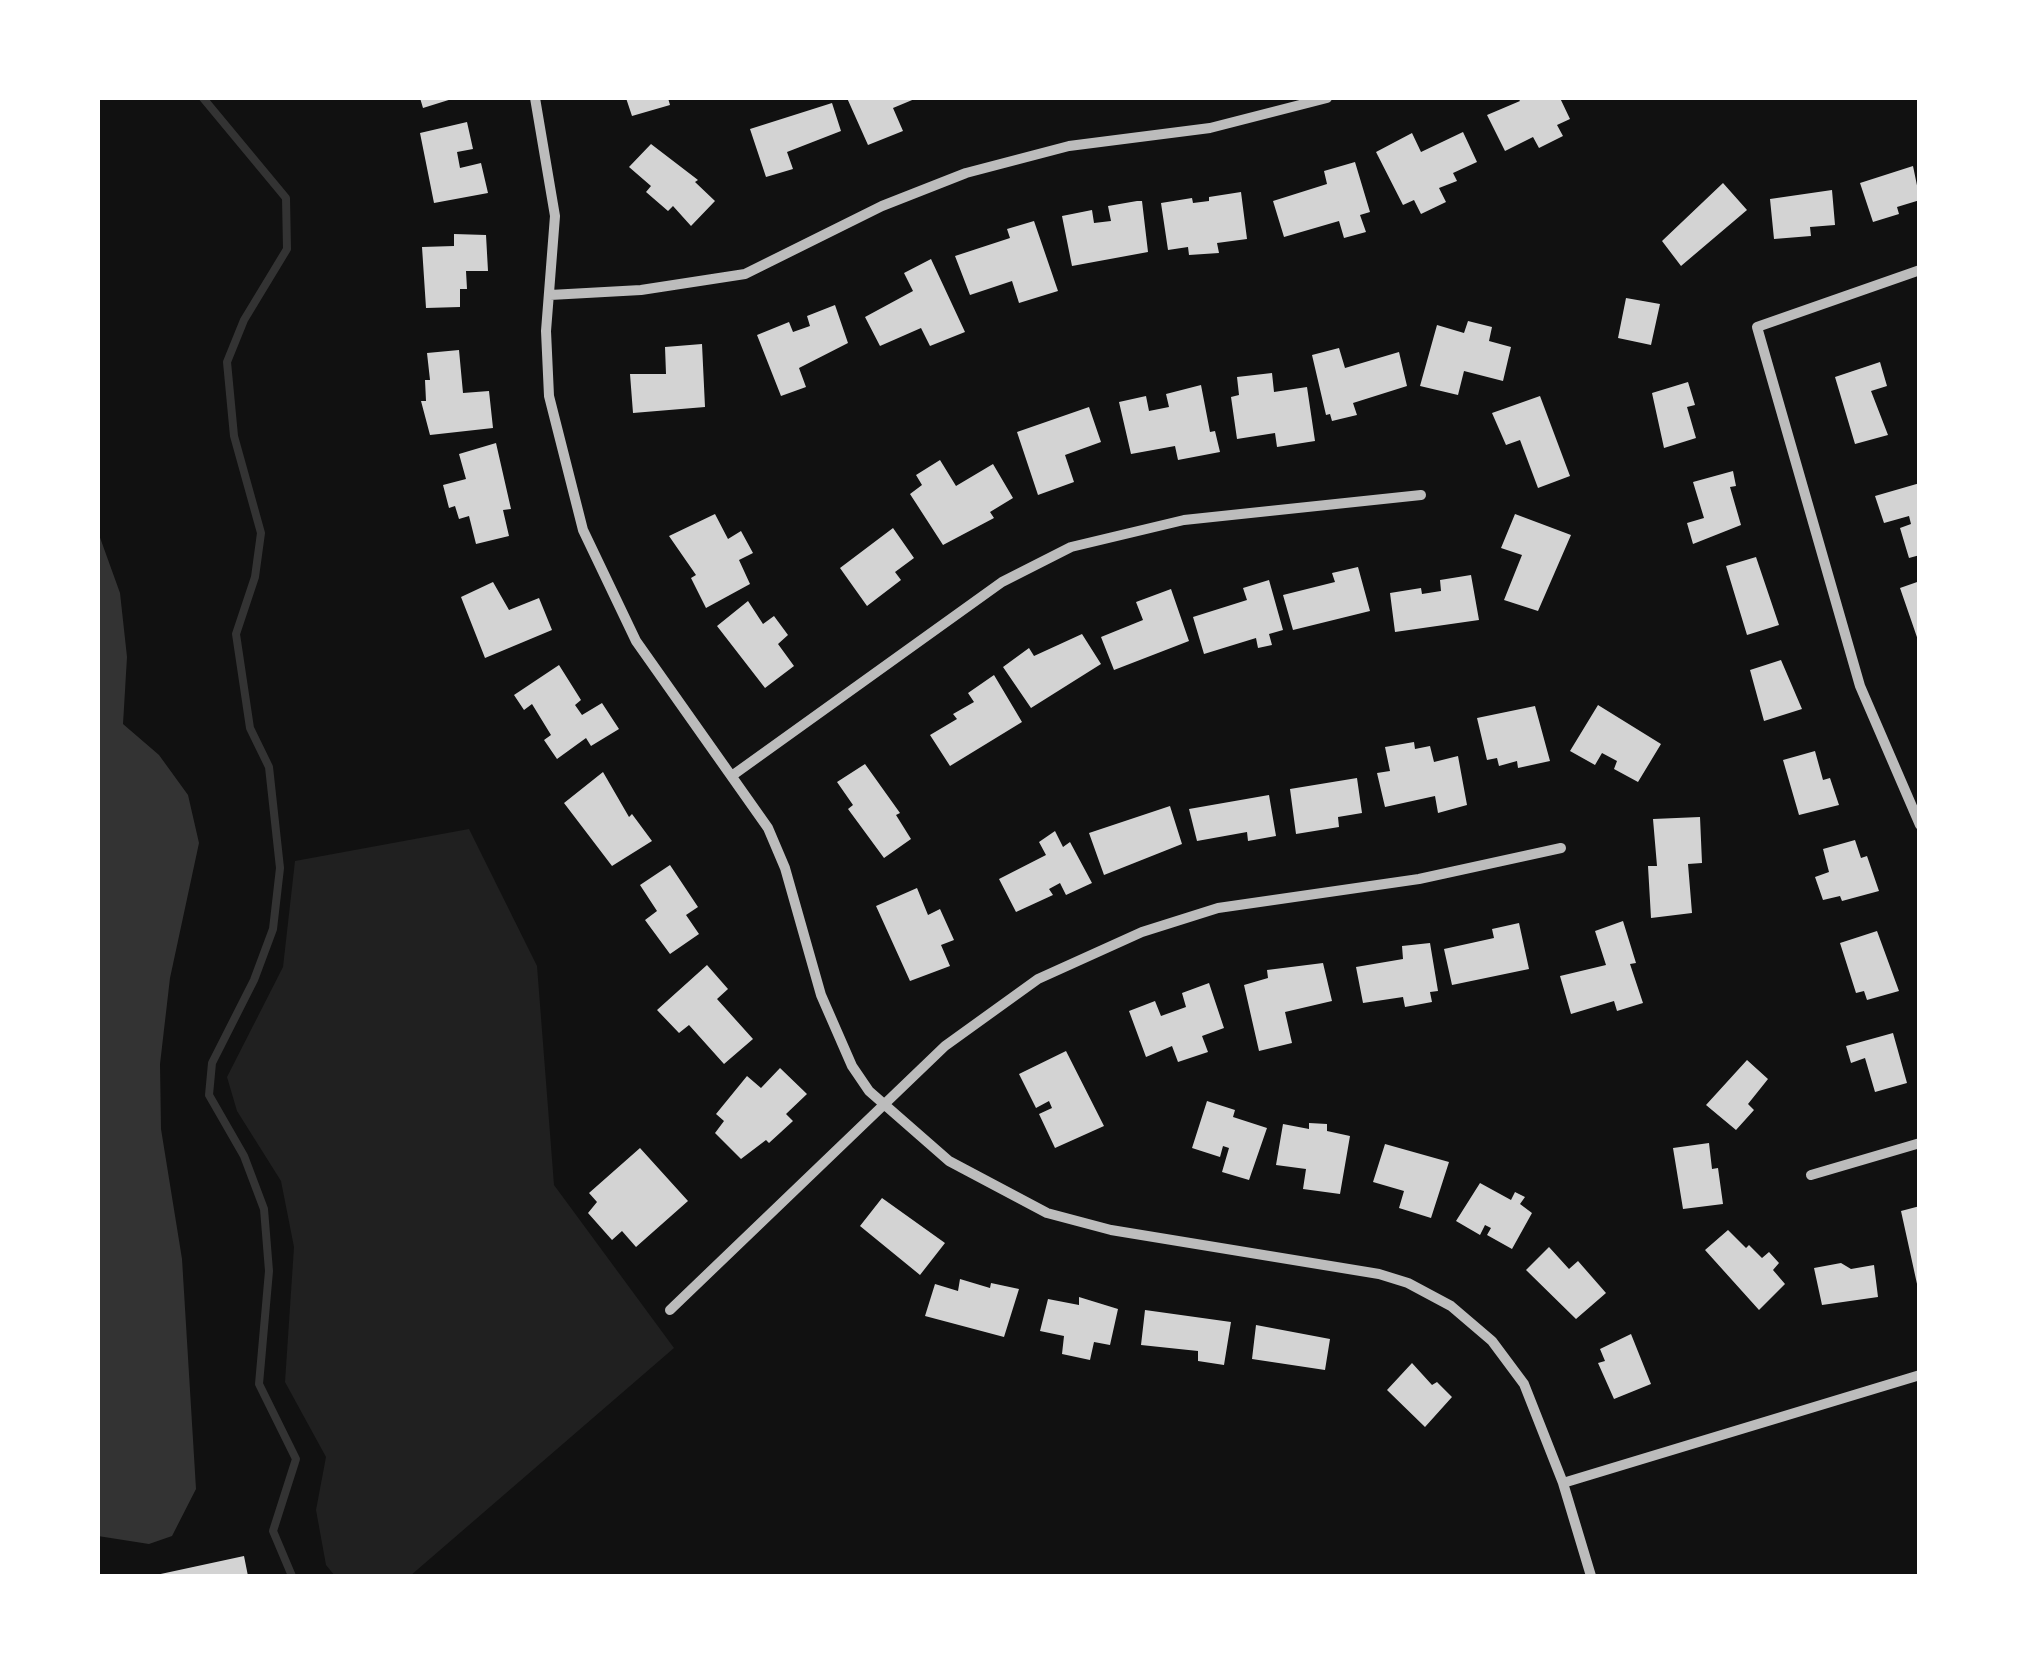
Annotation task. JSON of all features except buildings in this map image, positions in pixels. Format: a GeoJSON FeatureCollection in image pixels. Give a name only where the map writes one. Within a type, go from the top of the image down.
{"type":"FeatureCollection","features":[{"type":"Feature","properties":{"kind":"street"},"geometry":{"type":"LineString","coordinates":[[536,98],[555,216],[549,396],[583,530],[636,641],[768,828],[786,868],[816,980],[852,1066],[883,1106],[949,1161],[1047,1213],[1111,1230],[1380,1274],[1427,1291],[1474,1324],[1512,1365],[1533,1402],[1592,1576]]}},
{"type":"Feature","properties":{"kind":"street"},"geometry":{"type":"LineString","coordinates":[[550,295],[641,290],[744,274],[809,246],[882,206],[966,173],[1068,146],[1210,128],[1327,98]]}},
{"type":"Feature","properties":{"kind":"street"},"geometry":{"type":"LineString","coordinates":[[1920,270],[1757,327],[1860,686],[1920,825]]}},
{"type":"Feature","properties":{"kind":"street"},"geometry":{"type":"LineString","coordinates":[[733,776],[1002,582],[1070,546],[1184,520],[1422,495]]}},
{"type":"Feature","properties":{"kind":"street"},"geometry":{"type":"LineString","coordinates":[[670,1310],[883,1106],[986,1014],[1038,979],[1142,932],[1218,908],[1420,879],[1561,848]]}},
{"type":"Feature","properties":{"kind":"street"},"geometry":{"type":"LineString","coordinates":[[1811,1174],[1920,1144]]}},
{"type":"Feature","properties":{"kind":"street"},"geometry":{"type":"LineString","coordinates":[[1563,1483],[1920,1376]]}},
{"type":"Feature","properties":{"kind":"shaded area"},"geometry":{"type":"Polygon","coordinates":[[[98,532],[120,593],[127,657],[123,724],[159,755],[188,795],[199,843],[170,978],[160,1064],[161,1129],[182,1259],[196,1489],[172,1536],[149,1544],[98,1536],[98,532]]]}},
{"type":"Feature","properties":{"kind":"shaded area"},"geometry":{"type":"Polygon","coordinates":[[[469,829],[537,966],[554,1185],[674,1348],[410,1576],[335,1576],[326,1565],[316,1510],[326,1457],[285,1382],[294,1247],[281,1181],[237,1111],[227,1077],[283,967],[295,861],[469,829]]]}},
{"type":"Feature","properties":{"kind":"waterway"},"geometry":{"type":"LineString","coordinates":[[203,98],[286,198],[287,249],[244,320],[227,362],[234,436],[261,533],[255,577],[236,634],[250,728],[269,767],[280,868],[273,929],[254,980],[212,1063],[209,1095],[244,1156],[264,1209],[269,1271],[259,1384],[296,1459],[273,1531],[292,1576]]}}]}
